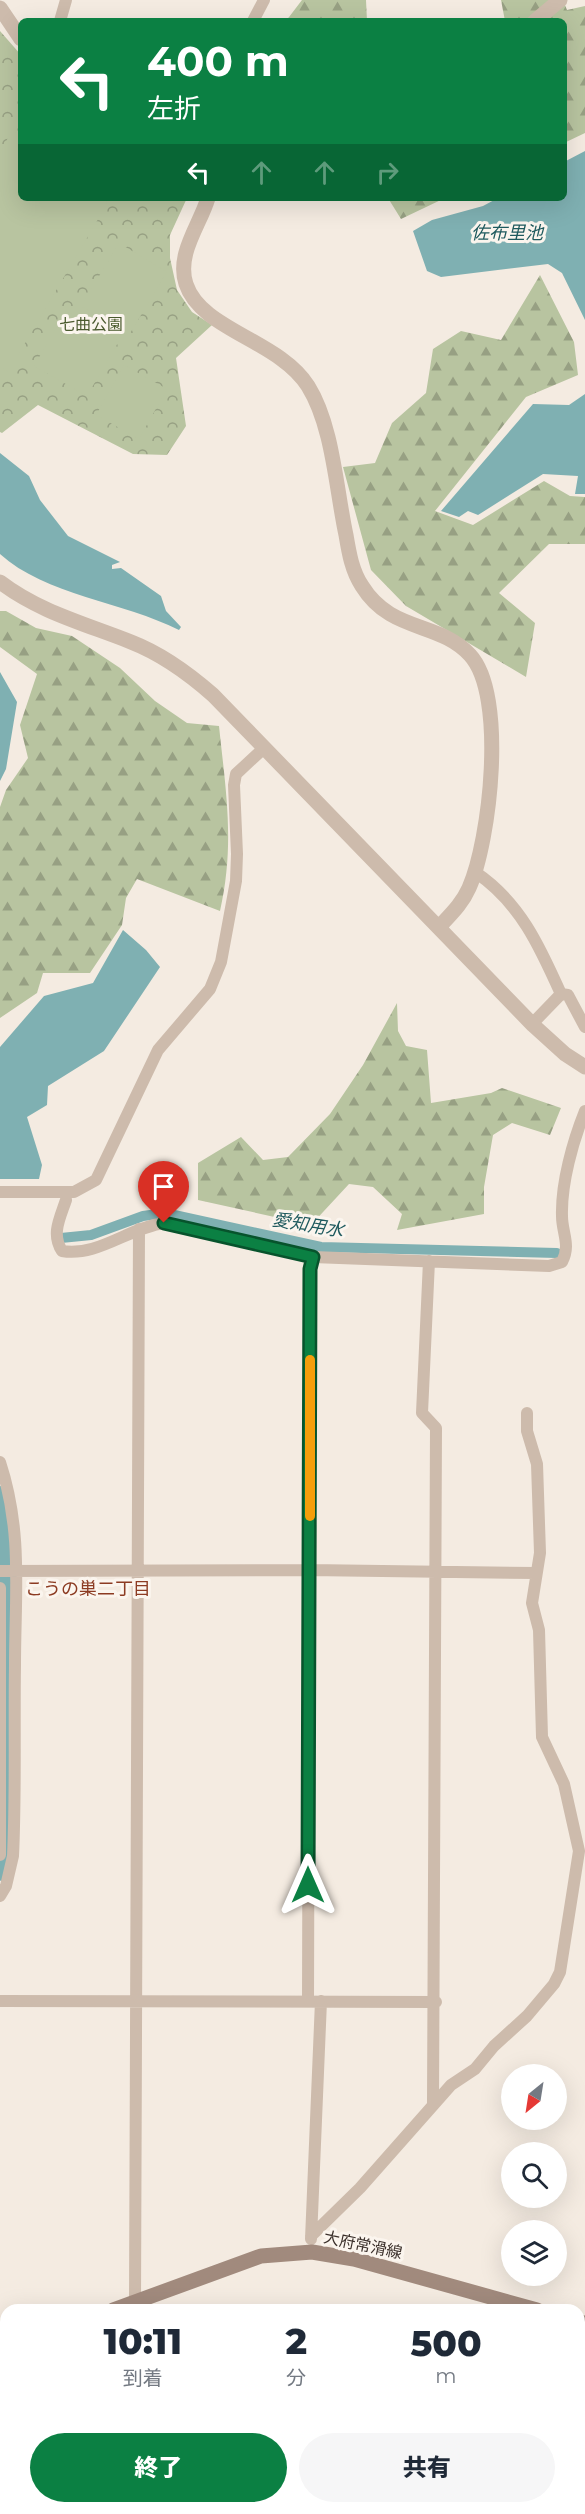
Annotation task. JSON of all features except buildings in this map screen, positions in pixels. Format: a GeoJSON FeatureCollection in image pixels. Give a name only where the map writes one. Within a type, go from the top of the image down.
{"type":"FeatureCollection","features":[{"type":"Feature","properties":{"kind":"main road","name":"大府常滑線"},"geometry":{"type":"LineString","coordinates":[[142,2304],[261,2256],[312,2252],[354,2259],[517,2304]]}},
{"type":"Feature","properties":{"kind":"street"},"geometry":{"type":"LineString","coordinates":[[61,18],[66,0]]}},
{"type":"Feature","properties":{"kind":"street"},"geometry":{"type":"LineString","coordinates":[[255,18],[264,0]]}},
{"type":"Feature","properties":{"kind":"street"},"geometry":{"type":"LineString","coordinates":[[539,18],[560,0]]}},
{"type":"Feature","properties":{"kind":"street"},"geometry":{"type":"LineString","coordinates":[[0,8],[18,35]]}},
{"type":"Feature","properties":{"kind":"street"},"geometry":{"type":"LineString","coordinates":[[207,201],[184,256],[186,284],[193,297],[217,321],[286,360],[307,385],[325,426],[352,563],[368,595],[395,618],[439,635],[463,649],[484,675],[489,694],[491,784],[476,872],[464,899],[439,927]]}},
{"type":"Feature","properties":{"kind":"street"},"geometry":{"type":"LineString","coordinates":[[0,582],[39,606],[133,642],[180,668],[213,695],[532,1024],[565,1054],[585,1067]]}},
{"type":"Feature","properties":{"kind":"street"},"geometry":{"type":"LineString","coordinates":[[0,1192],[74,1192],[87,1187],[96,1180],[158,1050],[210,989],[221,962],[236,881],[234,786],[236,774],[264,748]]}},
{"type":"Feature","properties":{"kind":"street"},"geometry":{"type":"LineString","coordinates":[[476,872],[509,901],[523,919],[536,938],[561,994]]}},
{"type":"Feature","properties":{"kind":"street"},"geometry":{"type":"LineString","coordinates":[[532,1024],[561,994]]}},
{"type":"Feature","properties":{"kind":"street"},"geometry":{"type":"LineString","coordinates":[[561,994],[568,995],[585,1027]]}},
{"type":"Feature","properties":{"kind":"street"},"geometry":{"type":"LineString","coordinates":[[66,1200],[55,1241],[62,1251],[78,1254],[139,1229],[164,1223],[313,1257],[549,1266],[562,1262],[566,1253],[562,1215],[569,1160],[585,1111]]}},
{"type":"Feature","properties":{"kind":"street"},"geometry":{"type":"LineString","coordinates":[[137,2304],[139,1229]]}},
{"type":"Feature","properties":{"kind":"street"},"geometry":{"type":"LineString","coordinates":[[312,2252],[310,2236],[314,2001],[309,1570],[310,1269],[313,1257]]}},
{"type":"Feature","properties":{"kind":"street"},"geometry":{"type":"LineString","coordinates":[[429,1261],[422,1413],[436,1428],[433,2104]]}},
{"type":"Feature","properties":{"kind":"street"},"geometry":{"type":"LineString","coordinates":[[310,2236],[360,2188],[451,2085],[475,2069],[494,2046],[527,2016],[554,1984],[560,1972],[579,1851],[564,1784],[542,1737],[539,1630],[532,1603],[540,1553],[537,1464],[527,1431],[527,1413]]}},
{"type":"Feature","properties":{"kind":"street"},"geometry":{"type":"LineString","coordinates":[[0,1462],[14,1517],[16,1571],[14,1847],[11,1870],[0,1896]]}},
{"type":"Feature","properties":{"kind":"street"},"geometry":{"type":"LineString","coordinates":[[0,1571],[309,1570],[536,1574]]}},
{"type":"Feature","properties":{"kind":"street"},"geometry":{"type":"LineString","coordinates":[[0,1588],[0,1855]]}},
{"type":"Feature","properties":{"kind":"street"},"geometry":{"type":"LineString","coordinates":[[0,2001],[435,2002]]}},
{"type":"Feature","properties":{"kind":"street"},"geometry":{"type":"LineString","coordinates":[[498,2304],[503,2300]]}},
{"type":"Feature","properties":{"kind":"green space"},"geometry":{"type":"Polygon","coordinates":[[[302,0],[366,0],[367,18],[288,18],[302,0]]]}},
{"type":"Feature","properties":{"kind":"green space"},"geometry":{"type":"Polygon","coordinates":[[[501,0],[563,0],[567,10],[585,6],[585,133],[567,142],[567,18],[504,18],[501,0]]]}},
{"type":"Feature","properties":{"kind":"green space","name":"七曲公園"},"geometry":{"type":"Polygon","coordinates":[[[0,31],[18,52],[18,201],[186,201],[170,235],[170,258],[177,290],[192,312],[212,325],[176,358],[186,426],[167,455],[133,454],[38,405],[2,433],[0,432],[0,31]]]}},
{"type":"Feature","properties":{"kind":"green space"},"geometry":{"type":"Polygon","coordinates":[[[12,130],[18,134],[18,201],[106,201],[107,204],[8,372],[0,367],[0,153],[12,130]]]}},
{"type":"Feature","properties":{"kind":"green space"},"geometry":{"type":"Polygon","coordinates":[[[390,201],[439,201],[401,219],[390,201]]]}},
{"type":"Feature","properties":{"kind":"green space"},"geometry":{"type":"Polygon","coordinates":[[[119,243],[167,272],[129,335],[81,306],[119,243]]]}},
{"type":"Feature","properties":{"kind":"green space"},"geometry":{"type":"Polygon","coordinates":[[[540,275],[574,342],[578,375],[526,397],[435,511],[473,525],[544,481],[570,496],[585,497],[585,544],[549,544],[499,593],[535,623],[526,677],[406,606],[371,570],[343,467],[375,463],[392,423],[426,393],[433,349],[461,331],[501,340],[540,275]]]}},
{"type":"Feature","properties":{"kind":"green space"},"geometry":{"type":"Polygon","coordinates":[[[66,311],[119,341],[87,396],[34,366],[66,311]]]}},
{"type":"Feature","properties":{"kind":"green space"},"geometry":{"type":"Polygon","coordinates":[[[124,365],[167,389],[139,439],[96,415],[124,365]]]}},
{"type":"Feature","properties":{"kind":"green space"},"geometry":{"type":"Polygon","coordinates":[[[0,611],[6,611],[36,628],[72,636],[120,668],[155,701],[187,723],[219,726],[228,841],[225,887],[220,911],[137,879],[126,898],[122,925],[90,973],[43,973],[37,993],[0,1018],[0,807],[6,790],[28,758],[20,725],[37,674],[0,647],[0,611]]]}},
{"type":"Feature","properties":{"kind":"green space"},"geometry":{"type":"Polygon","coordinates":[[[397,1003],[398,1031],[406,1046],[427,1050],[431,1103],[491,1093],[502,1088],[561,1108],[550,1135],[512,1123],[493,1135],[484,1187],[484,1214],[397,1230],[402,1214],[373,1187],[349,1184],[311,1225],[198,1200],[198,1163],[241,1137],[263,1160],[288,1157],[330,1114],[363,1065],[397,1003]]]}},
{"type":"Feature","properties":{"kind":"water","name":"佐布里池"},"geometry":{"type":"Polygon","coordinates":[[[585,151],[585,320],[562,273],[548,264],[441,277],[427,271],[413,231],[432,220],[483,206],[492,201],[567,201],[567,160],[585,151]]]}},
{"type":"Feature","properties":{"kind":"water"},"geometry":{"type":"Polygon","coordinates":[[[585,394],[585,494],[575,494],[578,476],[543,474],[478,515],[468,511],[459,517],[441,511],[533,404],[569,405],[585,394]]]}},
{"type":"Feature","properties":{"kind":"water"},"geometry":{"type":"Polygon","coordinates":[[[0,453],[29,476],[40,500],[68,536],[120,562],[112,565],[112,569],[121,568],[161,596],[166,611],[181,627],[179,630],[157,620],[62,589],[18,568],[0,554],[0,453]]]}},
{"type":"Feature","properties":{"kind":"water"},"geometry":{"type":"Polygon","coordinates":[[[0,672],[17,702],[6,769],[0,781],[0,672]]]}},
{"type":"Feature","properties":{"kind":"water"},"geometry":{"type":"Polygon","coordinates":[[[123,930],[146,950],[160,967],[104,1051],[48,1086],[47,1105],[27,1117],[42,1165],[39,1179],[0,1179],[0,1047],[44,996],[93,983],[123,930]]]}},
{"type":"Feature","properties":{"kind":"waterway","name":"愛知用水"},"geometry":{"type":"LineString","coordinates":[[61,1238],[91,1235],[143,1216],[165,1213],[321,1247],[557,1253]]}},
{"type":"Feature","properties":{"kind":"waterway"},"geometry":{"type":"LineString","coordinates":[[0,1495],[8,1544],[5,1873]]}},
{"type":"Feature","properties":{"kind":"slow traffic"},"geometry":{"type":"LineString","coordinates":[[310,1360],[310,1516]]}},
{"type":"Feature","properties":{"kind":"district","name":"こうの巣二丁目"},"geometry":{"type":"Point","coordinates":[88,1589]}},
{"type":"Feature","properties":{"kind":"route"},"geometry":{"type":"LineString","coordinates":[[164,1223],[313,1257],[310,1269],[308,1885]]}}]}
